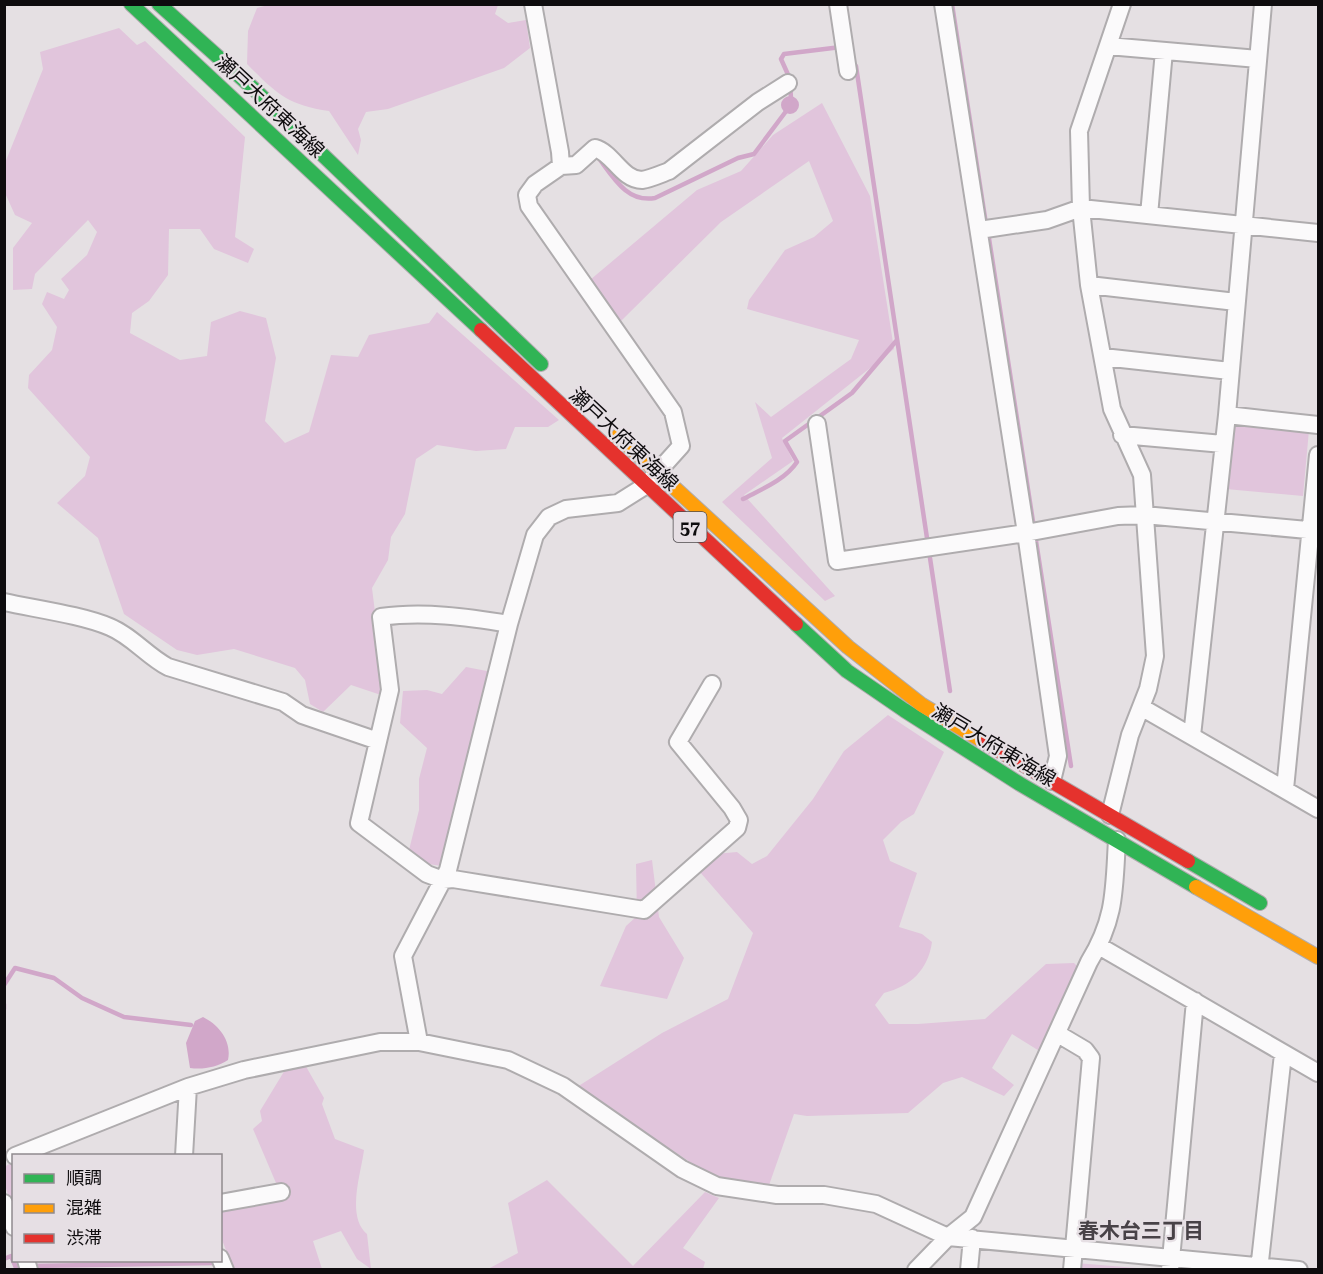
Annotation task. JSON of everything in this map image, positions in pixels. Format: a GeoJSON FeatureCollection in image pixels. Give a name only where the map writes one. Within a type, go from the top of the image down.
{"type":"FeatureCollection","features":[{"type":"Feature","properties":{"kind":"main road","name":"瀬戸大府東海線"},"geometry":{"type":"LineString","coordinates":[[131,4],[645,486],[847,671],[930,729],[1318,957]]}},
{"type":"Feature","properties":{"kind":"main road","name":"瀬戸大府東海線"},"geometry":{"type":"LineString","coordinates":[[159,4],[255,90],[554,376]]}},
{"type":"Feature","properties":{"kind":"main road","name":"瀬戸大府東海線"},"geometry":{"type":"LineString","coordinates":[[611,430],[848,647],[922,705],[1273,910]]}},
{"type":"Feature","properties":{"kind":"street"},"geometry":{"type":"LineString","coordinates":[[533,4],[561,166]]}},
{"type":"Feature","properties":{"kind":"street"},"geometry":{"type":"LineString","coordinates":[[838,4],[848,71]]}},
{"type":"Feature","properties":{"kind":"street"},"geometry":{"type":"LineString","coordinates":[[943,4],[1026,533],[1058,756],[1052,782]]}},
{"type":"Feature","properties":{"kind":"street"},"geometry":{"type":"LineString","coordinates":[[1110,815],[1130,735],[1141,707],[1155,656],[1142,475],[1112,410],[1089,285],[1081,207],[1079,131],[1122,4]]}},
{"type":"Feature","properties":{"kind":"street"},"geometry":{"type":"LineString","coordinates":[[1192,736],[1227,415],[1263,4]]}},
{"type":"Feature","properties":{"kind":"street"},"geometry":{"type":"LineString","coordinates":[[1108,46],[1258,59]]}},
{"type":"Feature","properties":{"kind":"street"},"geometry":{"type":"LineString","coordinates":[[1149,214],[1164,51]]}},
{"type":"Feature","properties":{"kind":"street"},"geometry":{"type":"LineString","coordinates":[[419,1042],[403,956],[448,870],[509,624],[535,535],[549,517],[566,509],[618,503],[645,486],[681,446],[673,412],[529,206],[527,195],[535,184],[561,166],[576,165],[595,148],[606,151],[623,171],[640,180],[669,171],[758,102],[788,83]]}},
{"type":"Feature","properties":{"kind":"street"},"geometry":{"type":"LineString","coordinates":[[979,230],[1047,220],[1081,207],[1318,233]]}},
{"type":"Feature","properties":{"kind":"street"},"geometry":{"type":"LineString","coordinates":[[1089,285],[1236,302]]}},
{"type":"Feature","properties":{"kind":"street"},"geometry":{"type":"LineString","coordinates":[[1103,357],[1230,371]]}},
{"type":"Feature","properties":{"kind":"street"},"geometry":{"type":"LineString","coordinates":[[1227,415],[1318,425]]}},
{"type":"Feature","properties":{"kind":"street"},"geometry":{"type":"LineString","coordinates":[[817,424],[837,561],[1026,533],[1118,516],[1144,515],[1315,531]]}},
{"type":"Feature","properties":{"kind":"street"},"geometry":{"type":"LineString","coordinates":[[1122,435],[1223,444]]}},
{"type":"Feature","properties":{"kind":"street"},"geometry":{"type":"LineString","coordinates":[[1285,789],[1315,531],[1318,455]]}},
{"type":"Feature","properties":{"kind":"street"},"geometry":{"type":"LineString","coordinates":[[4,602],[110,626],[129,637],[152,658],[168,667],[283,702],[302,715],[378,741]]}},
{"type":"Feature","properties":{"kind":"street"},"geometry":{"type":"LineString","coordinates":[[509,624],[444,616],[399,614],[381,616],[390,690],[359,823],[413,865],[443,880],[453,879],[644,910],[737,828],[739,820],[732,808],[693,764],[678,742],[712,684]]}},
{"type":"Feature","properties":{"kind":"street"},"geometry":{"type":"LineString","coordinates":[[1141,707],[1318,809]]}},
{"type":"Feature","properties":{"kind":"street"},"geometry":{"type":"LineString","coordinates":[[916,1269],[948,1237],[973,1217],[1089,962],[1099,945],[1112,912],[1117,840]]}},
{"type":"Feature","properties":{"kind":"street"},"geometry":{"type":"LineString","coordinates":[[1099,945],[1318,1073]]}},
{"type":"Feature","properties":{"kind":"street"},"geometry":{"type":"LineString","coordinates":[[1170,1263],[1195,1001]]}},
{"type":"Feature","properties":{"kind":"street"},"geometry":{"type":"LineString","coordinates":[[1058,1034],[1085,1050],[1091,1058],[1072,1269]]}},
{"type":"Feature","properties":{"kind":"street"},"geometry":{"type":"LineString","coordinates":[[19,1154],[188,1086],[244,1070],[380,1042],[419,1042],[508,1060],[563,1086],[682,1169],[717,1186],[777,1195],[824,1195],[876,1204],[948,1237],[1074,1248],[1170,1263],[1299,1269]]}},
{"type":"Feature","properties":{"kind":"street"},"geometry":{"type":"LineString","coordinates":[[1259,1268],[1283,1054]]}},
{"type":"Feature","properties":{"kind":"street"},"geometry":{"type":"LineString","coordinates":[[184,1154],[188,1086]]}},
{"type":"Feature","properties":{"kind":"street"},"geometry":{"type":"LineString","coordinates":[[222,1203],[281,1192]]}},
{"type":"Feature","properties":{"kind":"street"},"geometry":{"type":"LineString","coordinates":[[4,1203],[12,1222]]}},
{"type":"Feature","properties":{"kind":"street"},"geometry":{"type":"LineString","coordinates":[[969,1269],[972,1238]]}},
{"type":"Feature","properties":{"kind":"shaded area"},"geometry":{"type":"Polygon","coordinates":[[[268,5],[498,5],[495,14],[508,23],[526,20],[530,48],[504,68],[388,109],[366,112],[358,129],[361,140],[358,155],[329,111],[303,105],[283,96],[247,64],[248,31],[257,8],[268,5]]]}},
{"type":"Feature","properties":{"kind":"shaded area"},"geometry":{"type":"Polygon","coordinates":[[[119,28],[137,45],[145,41],[245,137],[235,237],[254,249],[248,263],[214,249],[200,229],[169,229],[168,275],[149,301],[132,313],[130,333],[180,360],[207,356],[211,322],[240,311],[266,318],[276,358],[265,421],[285,443],[309,432],[331,355],[358,357],[369,335],[429,323],[437,312],[559,420],[548,427],[515,427],[506,449],[476,451],[437,445],[416,459],[405,514],[391,537],[388,560],[372,588],[383,676],[381,695],[351,685],[323,712],[310,704],[305,680],[295,668],[234,649],[197,655],[177,650],[124,614],[98,538],[57,503],[85,476],[90,457],[28,388],[29,375],[52,350],[57,327],[42,304],[47,292],[64,299],[69,290],[61,279],[87,255],[97,232],[88,220],[35,274],[32,289],[13,290],[13,248],[32,223],[15,215],[5,193],[5,163],[43,69],[40,52],[119,28]]]}},
{"type":"Feature","properties":{"kind":"shaded area"},"geometry":{"type":"Polygon","coordinates":[[[786,96],[794,96],[799,101],[797,112],[786,114],[781,109],[781,101],[786,96]]]}},
{"type":"Feature","properties":{"kind":"shaded area"},"geometry":{"type":"Polygon","coordinates":[[[822,103],[870,196],[894,349],[782,438],[793,461],[744,495],[835,596],[825,601],[722,502],[772,458],[755,402],[771,417],[851,359],[859,340],[747,309],[749,300],[785,250],[814,237],[833,221],[809,161],[721,222],[621,321],[590,280],[697,190],[741,171],[773,135],[822,103]]]}},
{"type":"Feature","properties":{"kind":"shaded area"},"geometry":{"type":"Polygon","coordinates":[[[1233,423],[1309,430],[1303,496],[1226,489],[1233,423]]]}},
{"type":"Feature","properties":{"kind":"shaded area"},"geometry":{"type":"Polygon","coordinates":[[[466,667],[492,672],[442,866],[428,864],[409,850],[419,810],[419,779],[427,748],[400,723],[403,691],[427,690],[442,694],[466,667]]]}},
{"type":"Feature","properties":{"kind":"shaded area"},"geometry":{"type":"Polygon","coordinates":[[[888,715],[944,752],[914,814],[901,822],[883,840],[890,861],[917,873],[899,927],[922,934],[932,942],[927,961],[917,975],[902,986],[884,993],[875,1005],[889,1024],[985,1019],[1046,964],[1074,963],[1077,966],[1041,1052],[1012,1034],[992,1068],[1014,1085],[1004,1096],[962,1077],[943,1083],[908,1113],[807,1116],[794,1114],[768,1188],[729,1182],[693,1164],[577,1087],[662,1033],[728,999],[753,933],[699,871],[715,854],[737,852],[752,864],[767,856],[813,799],[844,751],[888,715]]]}},
{"type":"Feature","properties":{"kind":"shaded area"},"geometry":{"type":"Polygon","coordinates":[[[652,860],[659,917],[684,958],[667,999],[600,986],[626,926],[637,916],[636,864],[652,860]]]}},
{"type":"Feature","properties":{"kind":"shaded area"},"geometry":{"type":"Polygon","coordinates":[[[203,1017],[223,1034],[228,1046],[228,1060],[210,1067],[190,1068],[186,1043],[195,1021],[203,1017]]]}},
{"type":"Feature","properties":{"kind":"shaded area"},"geometry":{"type":"Polygon","coordinates":[[[304,1063],[324,1098],[322,1104],[335,1139],[364,1150],[356,1206],[357,1217],[367,1234],[371,1269],[357,1259],[341,1231],[313,1241],[322,1269],[233,1269],[222,1240],[222,1205],[276,1183],[253,1129],[262,1121],[260,1111],[288,1065],[304,1063]]]}},
{"type":"Feature","properties":{"kind":"shaded area"},"geometry":{"type":"Polygon","coordinates":[[[12,1163],[12,1208],[5,1185],[4,1167],[12,1163]]]}},
{"type":"Feature","properties":{"kind":"shaded area"},"geometry":{"type":"Polygon","coordinates":[[[547,1180],[633,1266],[705,1192],[719,1198],[683,1248],[705,1262],[703,1269],[488,1269],[518,1253],[508,1203],[547,1180]]]}},
{"type":"Feature","properties":{"kind":"shaded area"},"geometry":{"type":"Polygon","coordinates":[[[1076,1263],[1149,1269],[1076,1270],[1076,1263]]]}},
{"type":"Feature","properties":{"kind":"waterway"},"geometry":{"type":"LineString","coordinates":[[952,4],[986,224]]}},
{"type":"Feature","properties":{"kind":"waterway"},"geometry":{"type":"LineString","coordinates":[[791,100],[790,79],[781,59],[784,54],[841,47]]}},
{"type":"Feature","properties":{"kind":"waterway"},"geometry":{"type":"LineString","coordinates":[[856,66],[950,691]]}},
{"type":"Feature","properties":{"kind":"waterway"},"geometry":{"type":"LineString","coordinates":[[598,157],[622,187],[636,197],[655,198],[738,158],[754,154],[787,110]]}},
{"type":"Feature","properties":{"kind":"waterway"},"geometry":{"type":"LineString","coordinates":[[988,232],[1071,766]]}},
{"type":"Feature","properties":{"kind":"waterway"},"geometry":{"type":"LineString","coordinates":[[743,499],[773,484],[792,468],[797,462],[785,441],[852,393],[897,340]]}},
{"type":"Feature","properties":{"kind":"waterway"},"geometry":{"type":"LineString","coordinates":[[4,985],[15,968],[54,978],[82,998],[124,1017],[191,1025]]}},
{"type":"Feature","properties":{"kind":"waterway"},"geometry":{"type":"LineString","coordinates":[[4,1004],[4,1009]]}},
{"type":"Feature","properties":{"kind":"waterway"},"geometry":{"type":"LineString","coordinates":[[4,1259],[11,1256],[12,1258]]}},
{"type":"Feature","properties":{"kind":"waterway"},"geometry":{"type":"LineString","coordinates":[[14,1262],[17,1270]]}},
{"type":"Feature","properties":{"kind":"waterway"},"geometry":{"type":"LineString","coordinates":[[30,1266],[217,1263]]}},
{"type":"Feature","properties":{"kind":"traffic: fast"},"geometry":{"type":"LineString","coordinates":[[131,4],[481,330]]}},
{"type":"Feature","properties":{"kind":"traffic: fast"},"geometry":{"type":"LineString","coordinates":[[159,4],[255,90],[541,364]]}},
{"type":"Feature","properties":{"kind":"traffic: fast"},"geometry":{"type":"LineString","coordinates":[[796,624],[847,671],[904,710],[1020,784],[1196,887]]}},
{"type":"Feature","properties":{"kind":"traffic: fast"},"geometry":{"type":"LineString","coordinates":[[1188,861],[1260,903]]}},
{"type":"Feature","properties":{"kind":"traffic: slow"},"geometry":{"type":"LineString","coordinates":[[618,436],[848,647],[922,705],[986,743]]}},
{"type":"Feature","properties":{"kind":"traffic: slow"},"geometry":{"type":"LineString","coordinates":[[1196,887],[1318,957]]}},
{"type":"Feature","properties":{"kind":"traffic: jam"},"geometry":{"type":"LineString","coordinates":[[481,330],[796,624]]}},
{"type":"Feature","properties":{"kind":"traffic: jam"},"geometry":{"type":"LineString","coordinates":[[986,743],[1188,861]]}},
{"type":"Feature","properties":{"kind":"district","name":"春木台三丁目"},"geometry":{"type":"Point","coordinates":[1141,1231]}}]}
